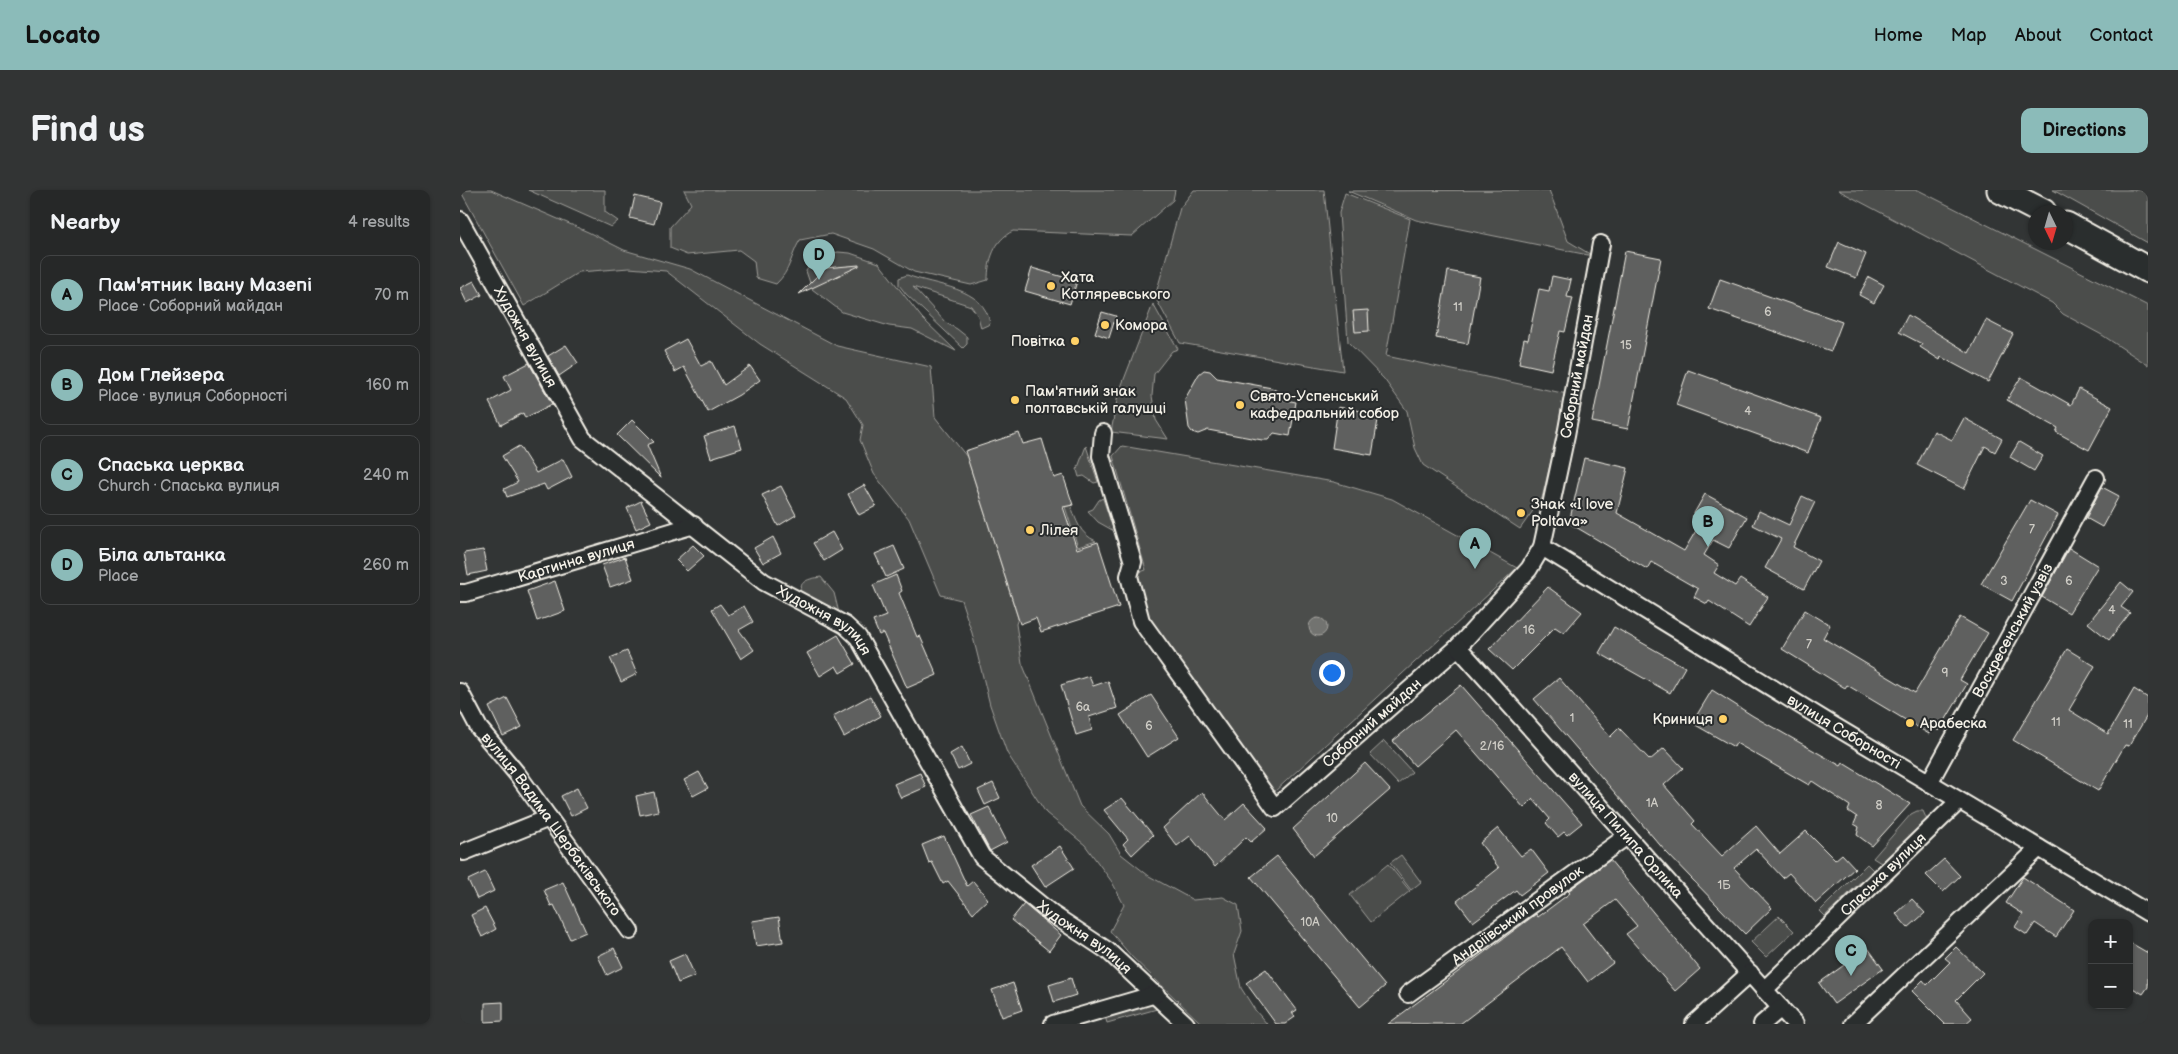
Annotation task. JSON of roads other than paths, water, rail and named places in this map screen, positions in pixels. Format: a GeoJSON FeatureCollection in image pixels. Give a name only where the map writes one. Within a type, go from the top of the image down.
{"type":"FeatureCollection","features":[{"type":"Feature","properties":{"kind":"main road"},"geometry":{"type":"LineString","coordinates":[[2000,190],[2029,205]]}},
{"type":"Feature","properties":{"kind":"main road"},"geometry":{"type":"LineString","coordinates":[[2073,229],[2148,270]]}},
{"type":"Feature","properties":{"kind":"street","name":"Художня вулиця"},"geometry":{"type":"LineString","coordinates":[[460,220],[583,439],[764,582],[844,625],[858,637],[982,857],[1052,914],[1108,951],[1186,1024]]}},
{"type":"Feature","properties":{"kind":"street","name":"Соборний майдан"},"geometry":{"type":"LineString","coordinates":[[1103,433],[1101,456],[1133,562],[1129,576],[1141,621],[1275,808],[1458,647],[1529,569],[1542,547],[1566,435],[1601,244]]}},
{"type":"Feature","properties":{"kind":"street","name":"Воскресенський узвіз"},"geometry":{"type":"LineString","coordinates":[[1929,783],[2096,478]]}},
{"type":"Feature","properties":{"kind":"street","name":"Картинна вулиця"},"geometry":{"type":"LineString","coordinates":[[460,593],[485,588],[694,525]]}},
{"type":"Feature","properties":{"kind":"street","name":"вулиця Соборності"},"geometry":{"type":"LineString","coordinates":[[1542,547],[1929,783],[2148,913]]}},
{"type":"Feature","properties":{"kind":"street","name":"вулиця Пилипа Орлика"},"geometry":{"type":"LineString","coordinates":[[1458,647],[1795,1024]]}},
{"type":"Feature","properties":{"kind":"street","name":"вулиця Вадима Щербаківського"},"geometry":{"type":"LineString","coordinates":[[460,692],[479,728],[518,775],[630,931]]}},
{"type":"Feature","properties":{"kind":"street","name":"Спаська вулиця"},"geometry":{"type":"LineString","coordinates":[[1764,990],[1959,801]]}},
{"type":"Feature","properties":{"kind":"street"},"geometry":{"type":"LineString","coordinates":[[464,852],[549,818]]}},
{"type":"Feature","properties":{"kind":"street","name":"Андріївський провулок"},"geometry":{"type":"LineString","coordinates":[[1408,994],[1627,836]]}},
{"type":"Feature","properties":{"kind":"street"},"geometry":{"type":"LineString","coordinates":[[1853,1024],[2039,848]]}},
{"type":"Feature","properties":{"kind":"street"},"geometry":{"type":"LineString","coordinates":[[1694,1024],[1750,973]]}},
{"type":"Feature","properties":{"kind":"street"},"geometry":{"type":"LineString","coordinates":[[1061,1023],[1156,994]]}},
{"type":"Feature","properties":{"kind":"street"},"geometry":{"type":"LineString","coordinates":[[1762,1024],[1781,1008]]}},
{"type":"Feature","properties":{"kind":"place","name":"Біла альтанка"},"geometry":{"type":"Point","coordinates":[819,280]}},
{"type":"Feature","properties":{"kind":"place","name":"Хата Котляревського"},"geometry":{"type":"Point","coordinates":[1051,286]}},
{"type":"Feature","properties":{"kind":"place","name":"Комора"},"geometry":{"type":"Point","coordinates":[1105,325]}},
{"type":"Feature","properties":{"kind":"place","name":"Повітка"},"geometry":{"type":"Point","coordinates":[1075,341]}},
{"type":"Feature","properties":{"kind":"place","name":"Пам'ятний знак полтавській галушці"},"geometry":{"type":"Point","coordinates":[1015,400]}},
{"type":"Feature","properties":{"kind":"place","name":"Свято-Успенський кафедральний собор"},"geometry":{"type":"Point","coordinates":[1240,405]}},
{"type":"Feature","properties":{"kind":"place","name":"Знак «I love Poltava»"},"geometry":{"type":"Point","coordinates":[1521,513]}},
{"type":"Feature","properties":{"kind":"place","name":"Лілея"},"geometry":{"type":"Point","coordinates":[1030,530]}},
{"type":"Feature","properties":{"kind":"place","name":"Дом Глейзера"},"geometry":{"type":"Point","coordinates":[1708,547]}},
{"type":"Feature","properties":{"kind":"place","name":"Пам'ятник Івану Мазепі"},"geometry":{"type":"Point","coordinates":[1475,569]}},
{"type":"Feature","properties":{"kind":"place","name":"Криниця"},"geometry":{"type":"Point","coordinates":[1723,719]}},
{"type":"Feature","properties":{"kind":"place","name":"Арабеска"},"geometry":{"type":"Point","coordinates":[1910,723]}},
{"type":"Feature","properties":{"kind":"place","name":"Спаська церква"},"geometry":{"type":"Point","coordinates":[1851,976]}}]}
